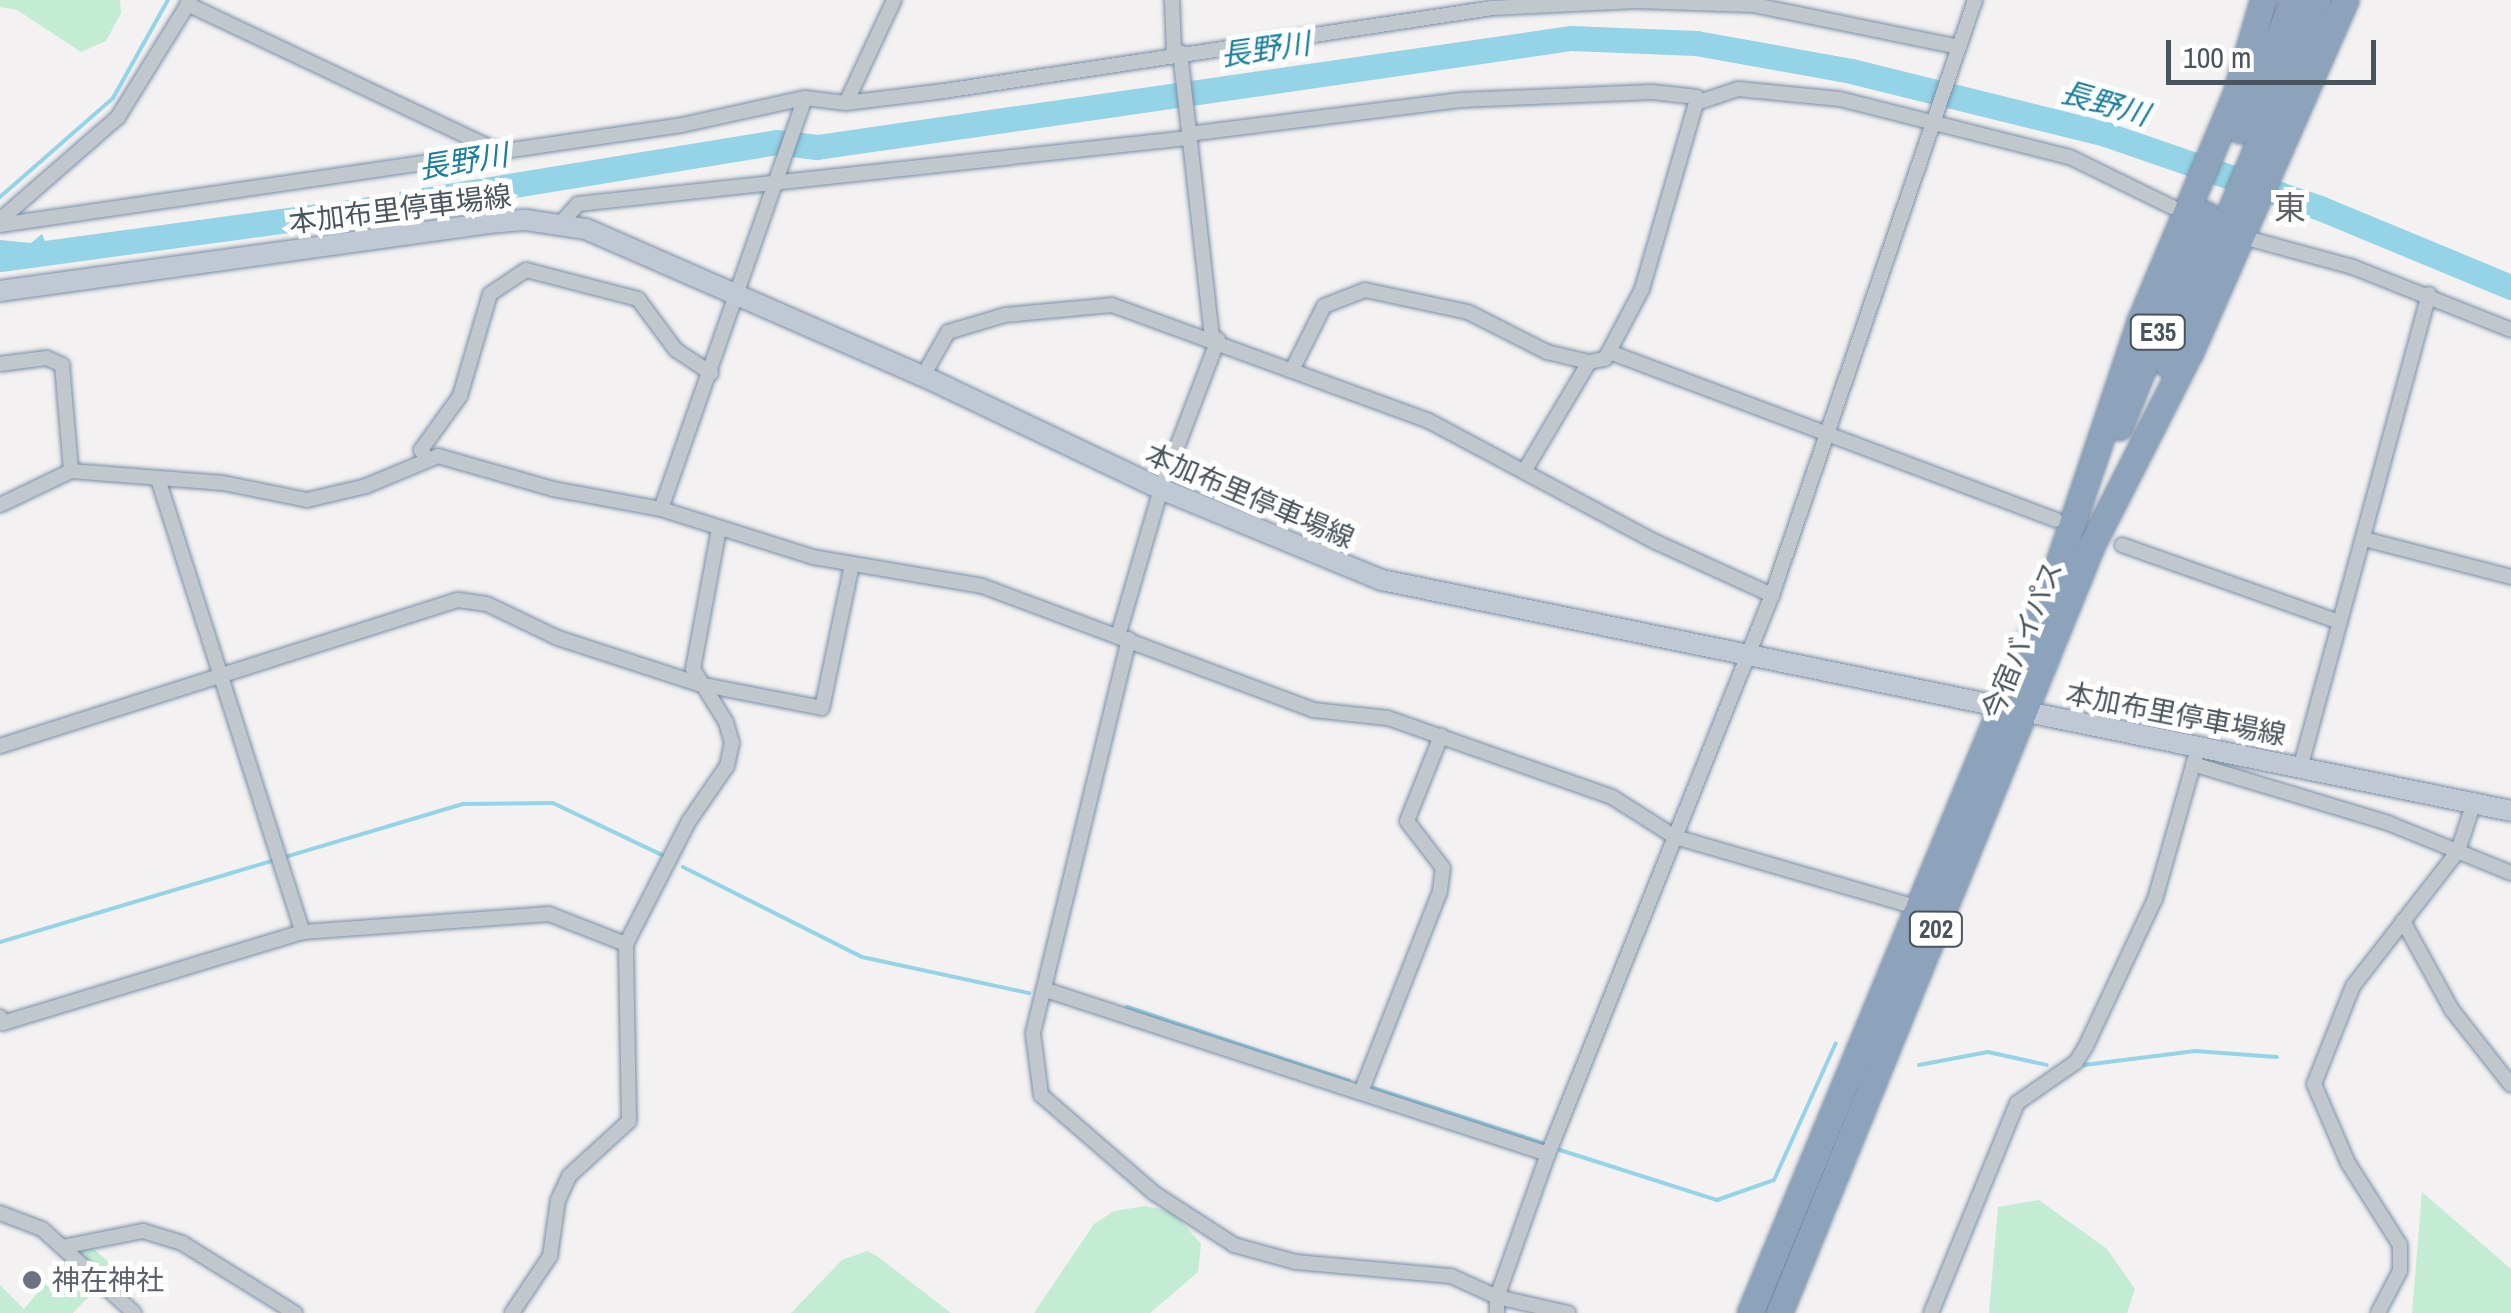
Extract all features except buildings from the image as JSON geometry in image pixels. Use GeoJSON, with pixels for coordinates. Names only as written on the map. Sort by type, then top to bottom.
{"type":"FeatureCollection","features":[{"type":"Feature","properties":{"kind":"highway","name":"今宿バイパス"},"geometry":{"type":"LineString","coordinates":[[1779,1313],[2014,711],[2048,592],[2140,321],[2217,213],[2247,141],[2263,0]]}},
{"type":"Feature","properties":{"kind":"highway"},"geometry":{"type":"LineString","coordinates":[[2247,141],[2293,0]]}},
{"type":"Feature","properties":{"kind":"highway"},"geometry":{"type":"LineString","coordinates":[[2247,141],[2318,0]]}},
{"type":"Feature","properties":{"kind":"highway","name":"今宿バイパス"},"geometry":{"type":"LineString","coordinates":[[1750,1313],[1923,908],[2092,544],[2190,352],[2217,213],[2247,141],[2345,0]]}},
{"type":"Feature","properties":{"kind":"highway","name":"E35"},"geometry":{"type":"LineString","coordinates":[[2116,464],[2217,213]]}},
{"type":"Feature","properties":{"kind":"highway"},"geometry":{"type":"LineString","coordinates":[[2092,544],[2116,464]]}},
{"type":"Feature","properties":{"kind":"highway"},"geometry":{"type":"LineString","coordinates":[[2048,592],[2116,464]]}},
{"type":"Feature","properties":{"kind":"main road","name":"本加布里停車場線"},"geometry":{"type":"LineString","coordinates":[[0,291],[489,223],[560,224],[612,237],[922,376],[1161,490],[1382,580],[2014,711],[2196,754],[2300,765],[2511,811]]}},
{"type":"Feature","properties":{"kind":"street"},"geometry":{"type":"LineString","coordinates":[[846,103],[894,0]]}},
{"type":"Feature","properties":{"kind":"street"},"geometry":{"type":"LineString","coordinates":[[1172,0],[1215,339],[1161,490],[1123,638],[1033,1034],[1041,1095],[1187,1216],[1267,1257],[1451,1276],[1497,1305],[1568,1313]]}},
{"type":"Feature","properties":{"kind":"street"},"geometry":{"type":"LineString","coordinates":[[1497,1305],[1548,1154],[1772,595],[1823,433],[1975,0]]}},
{"type":"Feature","properties":{"kind":"street"},"geometry":{"type":"LineString","coordinates":[[0,222],[682,126],[803,105],[846,103],[1422,16],[1636,1],[1754,5],[1958,47]]}},
{"type":"Feature","properties":{"kind":"street"},"geometry":{"type":"LineString","coordinates":[[0,222],[118,118],[189,2],[499,151]]}},
{"type":"Feature","properties":{"kind":"street"},"geometry":{"type":"LineString","coordinates":[[1696,103],[1738,89],[1840,99],[2070,156],[2429,294],[2511,330]]}},
{"type":"Feature","properties":{"kind":"street"},"geometry":{"type":"LineString","coordinates":[[560,224],[578,204],[778,175],[829,179],[1461,100],[1652,92],[1698,98],[1642,289],[1612,353]]}},
{"type":"Feature","properties":{"kind":"street"},"geometry":{"type":"LineString","coordinates":[[660,508],[711,374],[803,105]]}},
{"type":"Feature","properties":{"kind":"street"},"geometry":{"type":"LineString","coordinates":[[426,458],[421,450],[460,396],[490,294],[526,270],[638,299],[676,350],[711,374]]}},
{"type":"Feature","properties":{"kind":"street"},"geometry":{"type":"LineString","coordinates":[[1293,368],[1324,306],[1364,290],[1468,312],[1547,352],[1588,362],[1612,353],[2056,520]]}},
{"type":"Feature","properties":{"kind":"street"},"geometry":{"type":"LineString","coordinates":[[2300,765],[2429,294]]}},
{"type":"Feature","properties":{"kind":"street"},"geometry":{"type":"LineString","coordinates":[[922,376],[948,332],[1004,315],[1112,305],[1215,339],[1429,421],[1656,542],[1772,595]]}},
{"type":"Feature","properties":{"kind":"street"},"geometry":{"type":"LineString","coordinates":[[0,364],[47,358],[62,364],[71,471]]}},
{"type":"Feature","properties":{"kind":"street"},"geometry":{"type":"LineString","coordinates":[[1525,470],[1588,362]]}},
{"type":"Feature","properties":{"kind":"street"},"geometry":{"type":"LineString","coordinates":[[0,505],[71,471],[307,500],[366,486],[426,458],[660,508],[719,529],[852,564],[942,574],[1312,710],[1388,718],[1612,797],[1674,837],[1923,908]]}},
{"type":"Feature","properties":{"kind":"street"},"geometry":{"type":"LineString","coordinates":[[158,479],[303,932]]}},
{"type":"Feature","properties":{"kind":"street"},"geometry":{"type":"LineString","coordinates":[[512,1313],[550,1256],[558,1200],[569,1176],[629,1121],[626,944],[689,821],[727,766],[732,743],[726,722],[699,684],[694,652],[719,529]]}},
{"type":"Feature","properties":{"kind":"street"},"geometry":{"type":"LineString","coordinates":[[2364,539],[2511,577]]}},
{"type":"Feature","properties":{"kind":"street"},"geometry":{"type":"LineString","coordinates":[[2122,545],[2339,622]]}},
{"type":"Feature","properties":{"kind":"street"},"geometry":{"type":"LineString","coordinates":[[0,746],[218,675],[473,600],[558,638],[699,684],[822,708],[852,564]]}},
{"type":"Feature","properties":{"kind":"street"},"geometry":{"type":"LineString","coordinates":[[1362,1092],[1440,892],[1443,868],[1407,821],[1441,736]]}},
{"type":"Feature","properties":{"kind":"street"},"geometry":{"type":"LineString","coordinates":[[1932,1313],[2017,1103],[2076,1062],[2155,900],[2196,754],[2511,873]]}},
{"type":"Feature","properties":{"kind":"street"},"geometry":{"type":"LineString","coordinates":[[2378,1313],[2400,1271],[2400,1245],[2348,1163],[2314,1084],[2352,986],[2458,850],[2474,802]]}},
{"type":"Feature","properties":{"kind":"street"},"geometry":{"type":"LineString","coordinates":[[0,1017],[3,1023],[303,932],[549,914],[626,944]]}},
{"type":"Feature","properties":{"kind":"street"},"geometry":{"type":"LineString","coordinates":[[2402,921],[2452,1010],[2511,1086]]}},
{"type":"Feature","properties":{"kind":"street"},"geometry":{"type":"LineString","coordinates":[[1046,990],[1548,1154]]}},
{"type":"Feature","properties":{"kind":"street"},"geometry":{"type":"LineString","coordinates":[[0,1214],[42,1228],[134,1313]]}},
{"type":"Feature","properties":{"kind":"street"},"geometry":{"type":"LineString","coordinates":[[62,1247],[142,1231],[182,1243],[295,1313]]}},
{"type":"Feature","properties":{"kind":"green space"},"geometry":{"type":"Polygon","coordinates":[[[0,0],[120,0],[121,13],[106,41],[81,52],[17,10],[0,7],[0,0]]]}},
{"type":"Feature","properties":{"kind":"green space"},"geometry":{"type":"Polygon","coordinates":[[[2422,1192],[2511,1269],[2511,1313],[2412,1313],[2422,1192]]]}},
{"type":"Feature","properties":{"kind":"green space"},"geometry":{"type":"Polygon","coordinates":[[[2039,1200],[2107,1249],[2135,1289],[2127,1313],[1989,1313],[1998,1207],[2039,1200]]]}},
{"type":"Feature","properties":{"kind":"green space"},"geometry":{"type":"Polygon","coordinates":[[[1145,1206],[1173,1212],[1201,1244],[1198,1272],[1150,1313],[1034,1313],[1094,1224],[1114,1211],[1145,1206]]]}},
{"type":"Feature","properties":{"kind":"green space"},"geometry":{"type":"Polygon","coordinates":[[[75,1247],[95,1250],[109,1262],[107,1278],[73,1313],[0,1313],[0,1285],[24,1309],[75,1247]]]}},
{"type":"Feature","properties":{"kind":"green space"},"geometry":{"type":"Polygon","coordinates":[[[867,1251],[951,1313],[791,1313],[842,1260],[867,1251]]]}},
{"type":"Feature","properties":{"kind":"water"},"geometry":{"type":"Polygon","coordinates":[[[42,234],[48,249],[0,265],[0,240],[31,243],[42,234]]]}},
{"type":"Feature","properties":{"kind":"waterway"},"geometry":{"type":"LineString","coordinates":[[0,197],[113,98],[168,0]]}},
{"type":"Feature","properties":{"kind":"waterway","name":"長野川"},"geometry":{"type":"LineString","coordinates":[[0,259],[368,209],[776,142],[817,147],[1571,38],[1696,43],[1851,71],[2105,134],[2320,208],[2511,287]]}},
{"type":"Feature","properties":{"kind":"waterway"},"geometry":{"type":"LineString","coordinates":[[0,942],[463,804],[553,803],[662,855]]}},
{"type":"Feature","properties":{"kind":"waterway"},"geometry":{"type":"LineString","coordinates":[[683,867],[862,957],[1029,993]]}},
{"type":"Feature","properties":{"kind":"waterway"},"geometry":{"type":"LineString","coordinates":[[1127,1007],[1349,1081]]}},
{"type":"Feature","properties":{"kind":"waterway"},"geometry":{"type":"LineString","coordinates":[[1560,1150],[1717,1200],[1774,1180],[1836,1043]]}},
{"type":"Feature","properties":{"kind":"waterway"},"geometry":{"type":"LineString","coordinates":[[2084,1065],[2195,1051],[2277,1057]]}},
{"type":"Feature","properties":{"kind":"waterway"},"geometry":{"type":"LineString","coordinates":[[1919,1065],[1988,1052],[2047,1065]]}},
{"type":"Feature","properties":{"kind":"waterway"},"geometry":{"type":"LineString","coordinates":[[1373,1088],[1545,1144]]}},
{"type":"Feature","properties":{"kind":"place","name":"神在神社"},"geometry":{"type":"Point","coordinates":[32,1280]}},
{"type":"Feature","properties":{"kind":"district","name":"東"},"geometry":{"type":"Point","coordinates":[2290,208]}}]}
